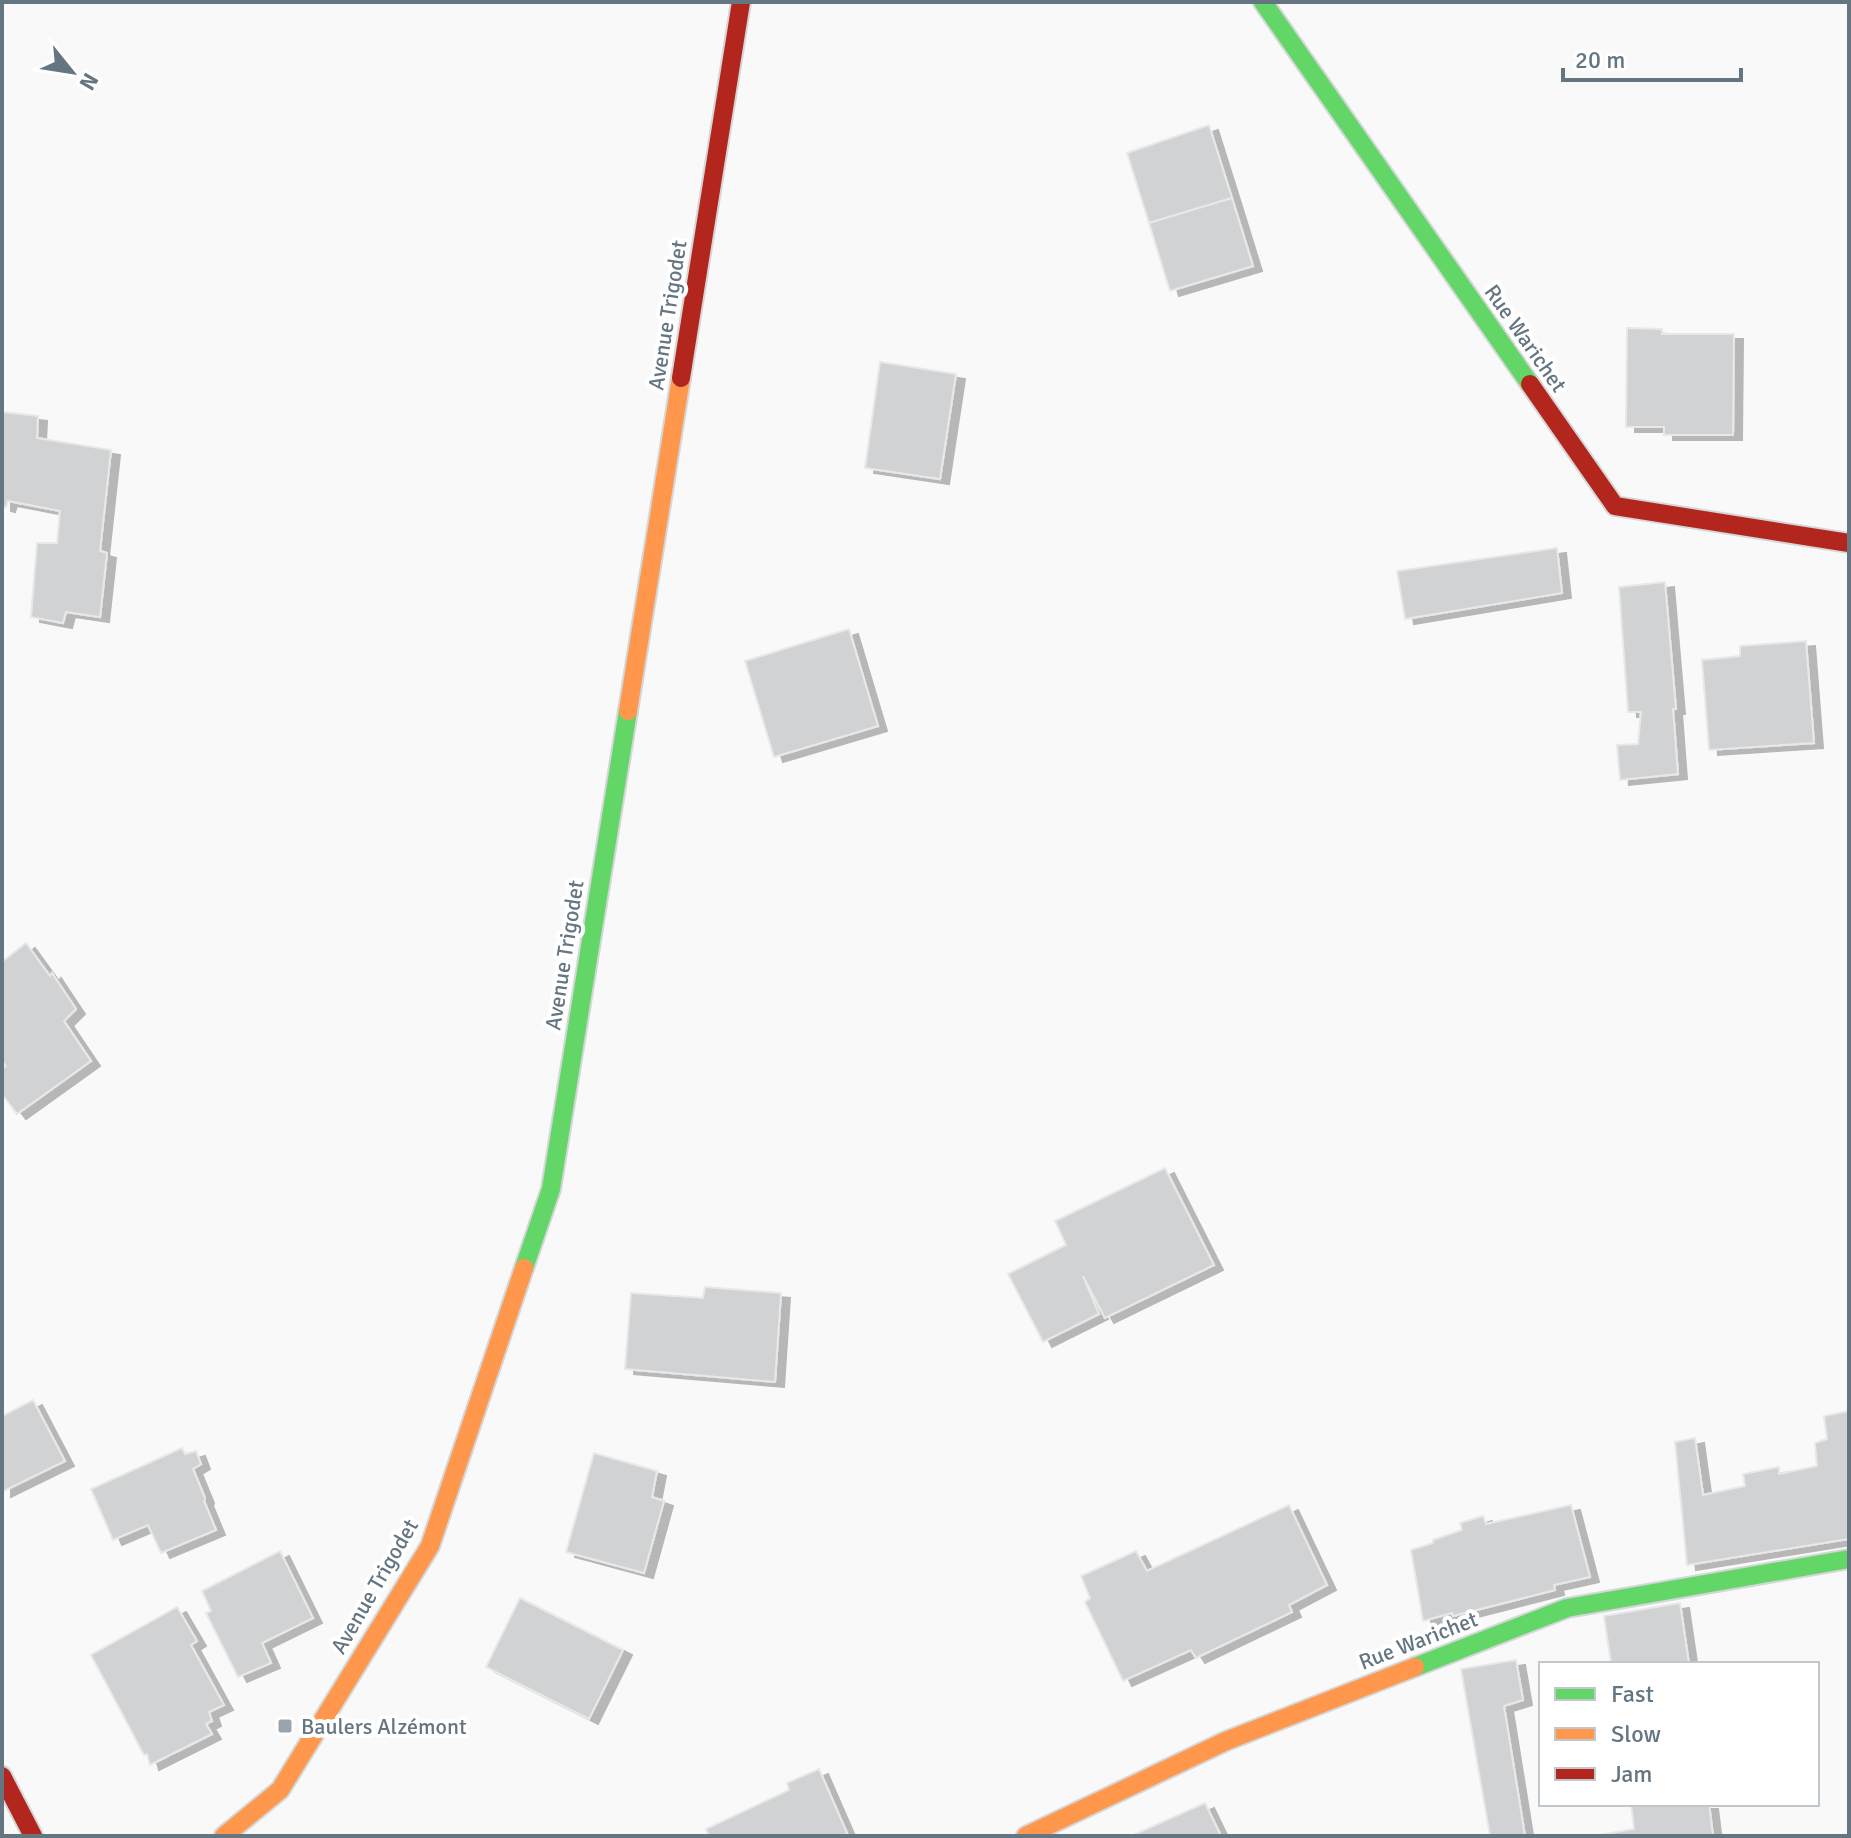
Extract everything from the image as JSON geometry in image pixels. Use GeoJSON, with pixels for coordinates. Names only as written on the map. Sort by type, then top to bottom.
{"type":"FeatureCollection","features":[{"type":"Feature","properties":{"kind":"street","name":"Avenue Trigodet"},"geometry":{"type":"LineString","coordinates":[[224,1836],[280,1790],[430,1546],[551,1189],[741,2]]}},
{"type":"Feature","properties":{"kind":"street","name":"Rue Warichet"},"geometry":{"type":"LineString","coordinates":[[1263,2],[1615,506],[1849,543]]}},
{"type":"Feature","properties":{"kind":"street","name":"Rue Warichet"},"geometry":{"type":"LineString","coordinates":[[1026,1836],[1226,1741],[1567,1608],[1849,1559]]}},
{"type":"Feature","properties":{"kind":"street"},"geometry":{"type":"LineString","coordinates":[[2,1776],[33,1836]]}},
{"type":"Feature","properties":{"kind":"building"},"geometry":{"type":"Polygon","coordinates":[[[1209,125],[1232,198],[1149,223],[1127,153],[1209,125]]]}},
{"type":"Feature","properties":{"kind":"building"},"geometry":{"type":"Polygon","coordinates":[[[1232,198],[1253,266],[1170,291],[1149,223],[1232,198]]]}},
{"type":"Feature","properties":{"kind":"building"},"geometry":{"type":"Polygon","coordinates":[[[1627,328],[1662,329],[1662,334],[1734,334],[1733,435],[1664,435],[1664,427],[1626,427],[1627,328]]]}},
{"type":"Feature","properties":{"kind":"building"},"geometry":{"type":"Polygon","coordinates":[[[880,362],[956,374],[940,479],[865,468],[880,362]]]}},
{"type":"Feature","properties":{"kind":"building"},"geometry":{"type":"Polygon","coordinates":[[[2,412],[38,416],[37,438],[111,450],[100,551],[107,553],[100,617],[66,612],[63,623],[31,617],[37,543],[57,543],[60,511],[8,501],[6,507],[2,506],[2,412]]]}},
{"type":"Feature","properties":{"kind":"building"},"geometry":{"type":"Polygon","coordinates":[[[1557,548],[1562,593],[1405,619],[1397,571],[1557,548]]]}},
{"type":"Feature","properties":{"kind":"building"},"geometry":{"type":"Polygon","coordinates":[[[1665,582],[1678,774],[1620,780],[1617,745],[1638,744],[1641,712],[1628,712],[1619,587],[1665,582]]]}},
{"type":"Feature","properties":{"kind":"building"},"geometry":{"type":"Polygon","coordinates":[[[849,629],[878,726],[774,757],[745,661],[849,629]]]}},
{"type":"Feature","properties":{"kind":"building"},"geometry":{"type":"Polygon","coordinates":[[[1806,641],[1814,743],[1709,750],[1702,660],[1740,656],[1740,646],[1806,641]]]}},
{"type":"Feature","properties":{"kind":"building"},"geometry":{"type":"Polygon","coordinates":[[[26,943],[50,976],[52,973],[76,1009],[64,1021],[91,1061],[17,1114],[2,1094],[2,1069],[6,1066],[2,1060],[2,962],[26,943]]]}},
{"type":"Feature","properties":{"kind":"building"},"geometry":{"type":"Polygon","coordinates":[[[1165,1168],[1214,1265],[1105,1318],[1083,1276],[1099,1314],[1043,1342],[1008,1274],[1066,1245],[1055,1221],[1165,1168]]]}},
{"type":"Feature","properties":{"kind":"building"},"geometry":{"type":"Polygon","coordinates":[[[705,1287],[781,1293],[775,1382],[625,1369],[631,1293],[703,1298],[705,1287]]]}},
{"type":"Feature","properties":{"kind":"building"},"geometry":{"type":"Polygon","coordinates":[[[33,1400],[65,1461],[2,1492],[2,1416],[33,1400]]]}},
{"type":"Feature","properties":{"kind":"building"},"geometry":{"type":"Polygon","coordinates":[[[1849,1411],[1849,1539],[1687,1565],[1675,1442],[1695,1438],[1703,1495],[1745,1486],[1743,1474],[1779,1467],[1779,1474],[1817,1466],[1815,1443],[1827,1439],[1824,1416],[1849,1411]]]}},
{"type":"Feature","properties":{"kind":"building"},"geometry":{"type":"Polygon","coordinates":[[[182,1448],[185,1454],[196,1451],[201,1464],[193,1469],[216,1530],[161,1553],[148,1525],[113,1540],[91,1489],[182,1448]]]}},
{"type":"Feature","properties":{"kind":"building"},"geometry":{"type":"Polygon","coordinates":[[[594,1453],[657,1471],[652,1497],[664,1501],[644,1573],[566,1552],[594,1453]]]}},
{"type":"Feature","properties":{"kind":"building"},"geometry":{"type":"Polygon","coordinates":[[[1289,1505],[1327,1585],[1289,1605],[1292,1612],[1196,1658],[1191,1650],[1123,1681],[1085,1602],[1090,1598],[1081,1576],[1136,1551],[1147,1571],[1289,1505]]]}},
{"type":"Feature","properties":{"kind":"building"},"geometry":{"type":"Polygon","coordinates":[[[1571,1505],[1590,1577],[1554,1585],[1555,1590],[1423,1621],[1411,1550],[1462,1530],[1460,1523],[1483,1516],[1486,1524],[1571,1505]]]}},
{"type":"Feature","properties":{"kind":"building"},"geometry":{"type":"Polygon","coordinates":[[[280,1551],[313,1618],[262,1643],[271,1663],[238,1677],[206,1613],[211,1611],[202,1591],[280,1551]]]}},
{"type":"Feature","properties":{"kind":"building"},"geometry":{"type":"Polygon","coordinates":[[[520,1598],[623,1650],[589,1719],[486,1667],[520,1598]]]}},
{"type":"Feature","properties":{"kind":"building"},"geometry":{"type":"Polygon","coordinates":[[[1680,1603],[1689,1662],[1611,1662],[1604,1616],[1680,1603]]]}},
{"type":"Feature","properties":{"kind":"building"},"geometry":{"type":"Polygon","coordinates":[[[177,1607],[197,1641],[191,1645],[224,1705],[209,1712],[212,1721],[206,1724],[212,1734],[150,1765],[147,1754],[144,1755],[91,1655],[177,1607]]]}},
{"type":"Feature","properties":{"kind":"building"},"geometry":{"type":"Polygon","coordinates":[[[1516,1660],[1523,1700],[1504,1706],[1525,1836],[1490,1836],[1461,1669],[1516,1660]]]}},
{"type":"Feature","properties":{"kind":"building"},"geometry":{"type":"Polygon","coordinates":[[[819,1769],[847,1833],[842,1836],[709,1836],[706,1829],[789,1790],[787,1783],[819,1769]]]}},
{"type":"Feature","properties":{"kind":"building"},"geometry":{"type":"Polygon","coordinates":[[[1205,1803],[1221,1836],[1131,1836],[1205,1803]]]}},
{"type":"Feature","properties":{"kind":"building"},"geometry":{"type":"Polygon","coordinates":[[[1631,1806],[1709,1806],[1713,1836],[1594,1836],[1634,1829],[1631,1806]]]}},
{"type":"Feature","properties":{"kind":"traffic: fast"},"geometry":{"type":"LineString","coordinates":[[1263,2],[1530,384]]}},
{"type":"Feature","properties":{"kind":"traffic: fast"},"geometry":{"type":"LineString","coordinates":[[524,1268],[551,1189],[628,711]]}},
{"type":"Feature","properties":{"kind":"traffic: fast"},"geometry":{"type":"LineString","coordinates":[[1415,1667],[1567,1608],[1849,1559]]}},
{"type":"Feature","properties":{"kind":"traffic: slow"},"geometry":{"type":"LineString","coordinates":[[628,711],[681,378]]}},
{"type":"Feature","properties":{"kind":"traffic: slow"},"geometry":{"type":"LineString","coordinates":[[224,1836],[280,1790],[430,1546],[524,1268]]}},
{"type":"Feature","properties":{"kind":"traffic: slow"},"geometry":{"type":"LineString","coordinates":[[1026,1836],[1226,1741],[1415,1667]]}},
{"type":"Feature","properties":{"kind":"traffic: jam"},"geometry":{"type":"LineString","coordinates":[[681,378],[741,2]]}},
{"type":"Feature","properties":{"kind":"traffic: jam"},"geometry":{"type":"LineString","coordinates":[[1530,384],[1615,506],[1849,543]]}},
{"type":"Feature","properties":{"kind":"traffic: jam"},"geometry":{"type":"LineString","coordinates":[[2,1776],[33,1836]]}},
{"type":"Feature","properties":{"kind":"place","name":"Baulers Alzémont"},"geometry":{"type":"Point","coordinates":[285,1726]}}]}
